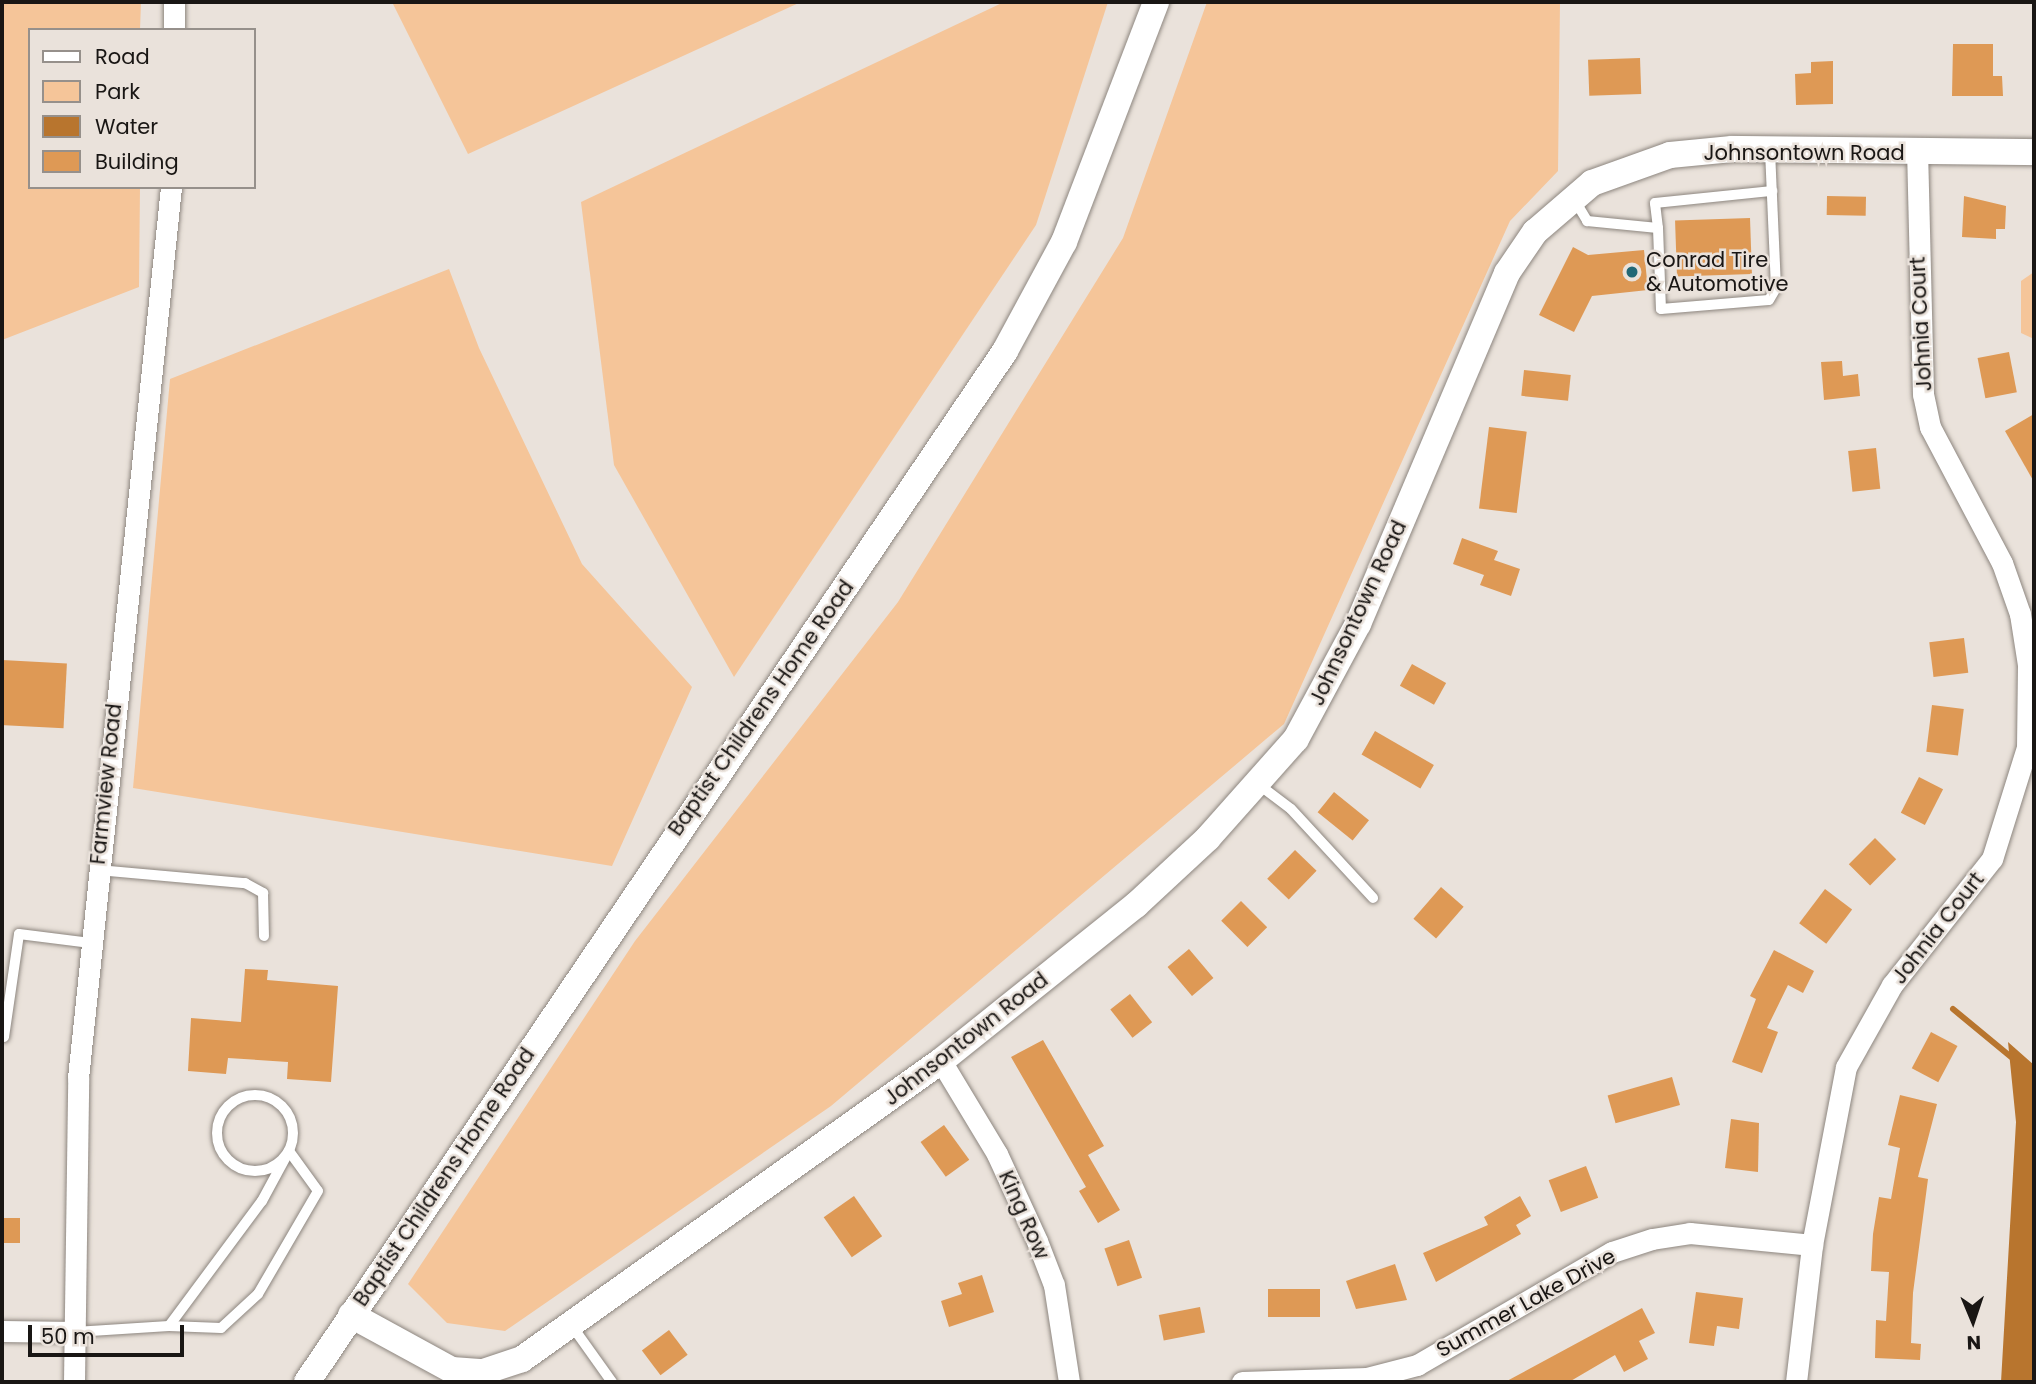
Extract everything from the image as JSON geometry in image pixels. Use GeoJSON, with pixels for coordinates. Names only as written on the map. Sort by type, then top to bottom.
{"type":"FeatureCollection","features":[{"type":"Feature","properties":{"kind":"street"},"geometry":{"type":"LineString","coordinates":[[174,2],[174,28]]}},
{"type":"Feature","properties":{"kind":"street","name":"Baptist Childrens Home Road"},"geometry":{"type":"LineString","coordinates":[[307,1382],[1005,351],[1064,242],[1156,2]]}},
{"type":"Feature","properties":{"kind":"street","name":"Johnsontown Road"},"geometry":{"type":"LineString","coordinates":[[351,1315],[461,1377],[502,1368],[572,1326],[941,1061],[1136,905],[1258,784],[1296,739],[1358,624],[1507,273],[1535,232],[1573,196],[1630,167],[1670,155],[1770,150],[2034,152]]}},
{"type":"Feature","properties":{"kind":"street","name":"Johnia Court"},"geometry":{"type":"LineString","coordinates":[[1797,1382],[1812,1245],[1846,1067],[1892,985],[1992,859],[2027,747],[2028,664],[2020,614],[2002,563],[1930,428],[1923,394],[1917,153]]}},
{"type":"Feature","properties":{"kind":"street","name":"Farmview Road"},"geometry":{"type":"LineString","coordinates":[[74,1382],[78,1078],[97,870],[171,189]]}},
{"type":"Feature","properties":{"kind":"street","name":"King Row"},"geometry":{"type":"LineString","coordinates":[[941,1061],[997,1154],[1037,1241],[1054,1285],[1069,1382]]}},
{"type":"Feature","properties":{"kind":"street","name":"Summer Lake Drive"},"geometry":{"type":"LineString","coordinates":[[1242,1382],[1367,1378],[1417,1365],[1612,1252],[1651,1238],[1689,1233],[1812,1245]]}},
{"type":"Feature","properties":{"kind":"street"},"geometry":{"type":"LineString","coordinates":[[2,1331],[75,1332]]}},
{"type":"Feature","properties":{"kind":"lane"},"geometry":{"type":"LineString","coordinates":[[1770,150],[1772,191],[1776,288],[1769,300],[1661,309],[1655,203],[1772,191]]}},
{"type":"Feature","properties":{"kind":"lane"},"geometry":{"type":"LineString","coordinates":[[1573,196],[1587,221],[1658,229]]}},
{"type":"Feature","properties":{"kind":"lane"},"geometry":{"type":"LineString","coordinates":[[1258,784],[1291,809],[1373,898]]}},
{"type":"Feature","properties":{"kind":"lane"},"geometry":{"type":"LineString","coordinates":[[97,870],[245,883],[263,893],[264,936]]}},
{"type":"Feature","properties":{"kind":"lane"},"geometry":{"type":"LineString","coordinates":[[4,1037],[19,934],[90,943]]}},
{"type":"Feature","properties":{"kind":"lane"},"geometry":{"type":"LineString","coordinates":[[169,1326],[240,1232],[289,1151],[293,1125],[280,1103],[255,1094],[222,1113],[217,1136],[236,1166],[271,1168],[289,1151]]}},
{"type":"Feature","properties":{"kind":"lane"},"geometry":{"type":"LineString","coordinates":[[75,1332],[169,1326],[222,1328],[258,1294],[318,1191],[289,1151]]}},
{"type":"Feature","properties":{"kind":"lane"},"geometry":{"type":"LineString","coordinates":[[572,1326],[612,1382]]}},
{"type":"Feature","properties":{"kind":"green space"},"geometry":{"type":"Polygon","coordinates":[[[2,2],[141,2],[140,28],[28,28],[28,189],[140,189],[139,287],[2,340],[2,2]]]}},
{"type":"Feature","properties":{"kind":"green space"},"geometry":{"type":"Polygon","coordinates":[[[392,2],[801,2],[468,154],[392,2]]]}},
{"type":"Feature","properties":{"kind":"green space"},"geometry":{"type":"Polygon","coordinates":[[[1004,2],[1108,2],[1036,225],[734,677],[614,465],[581,202],[1004,2]]]}},
{"type":"Feature","properties":{"kind":"green space"},"geometry":{"type":"Polygon","coordinates":[[[1207,2],[1560,2],[1558,171],[1510,221],[1284,724],[831,1106],[505,1331],[447,1323],[408,1284],[635,941],[898,602],[1123,238],[1207,2]]]}},
{"type":"Feature","properties":{"kind":"green space"},"geometry":{"type":"Polygon","coordinates":[[[449,269],[479,348],[582,564],[692,687],[612,866],[133,788],[170,379],[449,269]]]}},
{"type":"Feature","properties":{"kind":"green space"},"geometry":{"type":"Polygon","coordinates":[[[2034,272],[2034,339],[2021,333],[2021,281],[2034,272]]]}},
{"type":"Feature","properties":{"kind":"water"},"geometry":{"type":"Polygon","coordinates":[[[2008,1042],[2034,1065],[2034,1382],[2001,1382],[2016,1122],[2008,1042]]]}},
{"type":"Feature","properties":{"kind":"building"},"geometry":{"type":"Polygon","coordinates":[[[1953,44],[1993,44],[1993,76],[2002,76],[2003,96],[1952,96],[1953,44]]]}},
{"type":"Feature","properties":{"kind":"building"},"geometry":{"type":"Polygon","coordinates":[[[1640,58],[1641,94],[1589,96],[1588,60],[1640,58]]]}},
{"type":"Feature","properties":{"kind":"building"},"geometry":{"type":"Polygon","coordinates":[[[1833,61],[1833,104],[1796,105],[1795,74],[1811,73],[1811,62],[1833,61]]]}},
{"type":"Feature","properties":{"kind":"building"},"geometry":{"type":"Polygon","coordinates":[[[1827,196],[1866,197],[1866,216],[1827,215],[1827,196]]]}},
{"type":"Feature","properties":{"kind":"building"},"geometry":{"type":"Polygon","coordinates":[[[1964,196],[2006,206],[2005,229],[1996,229],[1996,239],[1962,237],[1964,196]]]}},
{"type":"Feature","properties":{"kind":"building"},"geometry":{"type":"Polygon","coordinates":[[[1750,218],[1752,274],[1677,277],[1675,221],[1750,218]]]}},
{"type":"Feature","properties":{"kind":"building"},"geometry":{"type":"Polygon","coordinates":[[[1573,247],[1588,255],[1644,250],[1648,290],[1592,296],[1574,332],[1539,315],[1573,247]]]}},
{"type":"Feature","properties":{"kind":"building"},"geometry":{"type":"Polygon","coordinates":[[[2009,352],[2017,392],[1985,398],[1978,358],[2009,352]]]}},
{"type":"Feature","properties":{"kind":"building"},"geometry":{"type":"Polygon","coordinates":[[[1842,361],[1843,376],[1858,374],[1860,396],[1824,400],[1821,362],[1842,361]]]}},
{"type":"Feature","properties":{"kind":"building"},"geometry":{"type":"Polygon","coordinates":[[[1524,370],[1571,375],[1568,401],[1521,396],[1524,370]]]}},
{"type":"Feature","properties":{"kind":"building"},"geometry":{"type":"Polygon","coordinates":[[[2034,414],[2034,482],[2005,431],[2034,414]]]}},
{"type":"Feature","properties":{"kind":"building"},"geometry":{"type":"Polygon","coordinates":[[[1489,427],[1527,432],[1517,513],[1479,508],[1489,427]]]}},
{"type":"Feature","properties":{"kind":"building"},"geometry":{"type":"Polygon","coordinates":[[[1876,448],[1880,489],[1852,492],[1848,451],[1876,448]]]}},
{"type":"Feature","properties":{"kind":"building"},"geometry":{"type":"Polygon","coordinates":[[[1462,538],[1498,551],[1494,560],[1520,569],[1511,596],[1480,585],[1484,575],[1453,564],[1462,538]]]}},
{"type":"Feature","properties":{"kind":"building"},"geometry":{"type":"Polygon","coordinates":[[[1964,638],[1968,673],[1934,677],[1929,642],[1964,638]]]}},
{"type":"Feature","properties":{"kind":"building"},"geometry":{"type":"Polygon","coordinates":[[[2,660],[67,663],[64,728],[2,725],[2,660]]]}},
{"type":"Feature","properties":{"kind":"building"},"geometry":{"type":"Polygon","coordinates":[[[1412,664],[1446,683],[1434,705],[1400,686],[1412,664]]]}},
{"type":"Feature","properties":{"kind":"building"},"geometry":{"type":"Polygon","coordinates":[[[1932,705],[1964,709],[1958,756],[1926,752],[1932,705]]]}},
{"type":"Feature","properties":{"kind":"building"},"geometry":{"type":"Polygon","coordinates":[[[1375,731],[1434,765],[1420,788],[1362,754],[1375,731]]]}},
{"type":"Feature","properties":{"kind":"building"},"geometry":{"type":"Polygon","coordinates":[[[1919,777],[1943,789],[1925,825],[1901,813],[1919,777]]]}},
{"type":"Feature","properties":{"kind":"building"},"geometry":{"type":"Polygon","coordinates":[[[1334,792],[1369,820],[1353,841],[1318,812],[1334,792]]]}},
{"type":"Feature","properties":{"kind":"building"},"geometry":{"type":"Polygon","coordinates":[[[1875,838],[1896,859],[1870,885],[1849,864],[1875,838]]]}},
{"type":"Feature","properties":{"kind":"building"},"geometry":{"type":"Polygon","coordinates":[[[1295,850],[1317,871],[1289,900],[1267,879],[1295,850]]]}},
{"type":"Feature","properties":{"kind":"building"},"geometry":{"type":"Polygon","coordinates":[[[1441,887],[1464,907],[1436,938],[1413,919],[1441,887]]]}},
{"type":"Feature","properties":{"kind":"building"},"geometry":{"type":"Polygon","coordinates":[[[1825,889],[1852,909],[1826,944],[1799,923],[1825,889]]]}},
{"type":"Feature","properties":{"kind":"building"},"geometry":{"type":"Polygon","coordinates":[[[1241,901],[1267,927],[1247,947],[1221,921],[1241,901]]]}},
{"type":"Feature","properties":{"kind":"building"},"geometry":{"type":"Polygon","coordinates":[[[1189,949],[1213,978],[1192,996],[1168,967],[1189,949]]]}},
{"type":"Feature","properties":{"kind":"building"},"geometry":{"type":"Polygon","coordinates":[[[1774,950],[1814,971],[1803,993],[1788,985],[1767,1028],[1778,1032],[1762,1073],[1732,1062],[1756,999],[1750,996],[1774,950]]]}},
{"type":"Feature","properties":{"kind":"building"},"geometry":{"type":"Polygon","coordinates":[[[245,969],[268,970],[267,980],[338,986],[331,1082],[287,1079],[288,1062],[228,1058],[226,1074],[188,1071],[191,1018],[241,1022],[245,969]]]}},
{"type":"Feature","properties":{"kind":"building"},"geometry":{"type":"Polygon","coordinates":[[[1130,994],[1152,1022],[1132,1038],[1110,1009],[1130,994]]]}},
{"type":"Feature","properties":{"kind":"building"},"geometry":{"type":"Polygon","coordinates":[[[1931,1032],[1957,1046],[1938,1082],[1912,1068],[1931,1032]]]}},
{"type":"Feature","properties":{"kind":"building"},"geometry":{"type":"Polygon","coordinates":[[[1043,1040],[1104,1146],[1088,1155],[1120,1210],[1098,1223],[1079,1191],[1086,1187],[1011,1057],[1043,1040]]]}},
{"type":"Feature","properties":{"kind":"building"},"geometry":{"type":"Polygon","coordinates":[[[1672,1077],[1680,1105],[1616,1123],[1608,1095],[1672,1077]]]}},
{"type":"Feature","properties":{"kind":"building"},"geometry":{"type":"Polygon","coordinates":[[[1900,1095],[1937,1104],[1918,1177],[1928,1179],[1913,1293],[1911,1343],[1921,1344],[1920,1360],[1875,1358],[1876,1320],[1886,1321],[1889,1272],[1871,1271],[1873,1234],[1879,1197],[1891,1199],[1900,1148],[1888,1145],[1900,1095]]]}},
{"type":"Feature","properties":{"kind":"building"},"geometry":{"type":"Polygon","coordinates":[[[1731,1119],[1759,1123],[1758,1172],[1725,1168],[1731,1119]]]}},
{"type":"Feature","properties":{"kind":"building"},"geometry":{"type":"Polygon","coordinates":[[[944,1125],[969,1160],[946,1177],[921,1142],[944,1125]]]}},
{"type":"Feature","properties":{"kind":"building"},"geometry":{"type":"Polygon","coordinates":[[[1586,1166],[1598,1198],[1561,1212],[1549,1180],[1586,1166]]]}},
{"type":"Feature","properties":{"kind":"building"},"geometry":{"type":"Polygon","coordinates":[[[854,1196],[882,1236],[852,1257],[824,1217],[854,1196]]]}},
{"type":"Feature","properties":{"kind":"building"},"geometry":{"type":"Polygon","coordinates":[[[1520,1196],[1531,1216],[1516,1225],[1521,1234],[1436,1282],[1423,1253],[1488,1225],[1484,1217],[1520,1196]]]}},
{"type":"Feature","properties":{"kind":"building"},"geometry":{"type":"Polygon","coordinates":[[[2,1218],[20,1218],[20,1243],[2,1243],[2,1218]]]}},
{"type":"Feature","properties":{"kind":"building"},"geometry":{"type":"Polygon","coordinates":[[[1129,1240],[1142,1278],[1117,1286],[1104,1248],[1129,1240]]]}},
{"type":"Feature","properties":{"kind":"building"},"geometry":{"type":"Polygon","coordinates":[[[1395,1264],[1407,1300],[1356,1309],[1346,1281],[1395,1264]]]}},
{"type":"Feature","properties":{"kind":"building"},"geometry":{"type":"Polygon","coordinates":[[[982,1275],[994,1312],[949,1327],[941,1301],[962,1294],[958,1283],[982,1275]]]}},
{"type":"Feature","properties":{"kind":"building"},"geometry":{"type":"Polygon","coordinates":[[[1268,1289],[1320,1289],[1320,1317],[1268,1317],[1268,1289]]]}},
{"type":"Feature","properties":{"kind":"building"},"geometry":{"type":"Polygon","coordinates":[[[1696,1292],[1743,1298],[1739,1329],[1717,1326],[1714,1346],[1689,1343],[1696,1292]]]}},
{"type":"Feature","properties":{"kind":"building"},"geometry":{"type":"Polygon","coordinates":[[[1200,1307],[1205,1333],[1164,1341],[1159,1315],[1200,1307]]]}},
{"type":"Feature","properties":{"kind":"building"},"geometry":{"type":"Polygon","coordinates":[[[1642,1308],[1655,1333],[1639,1341],[1648,1359],[1624,1372],[1615,1355],[1569,1382],[1505,1382],[1642,1308]]]}},
{"type":"Feature","properties":{"kind":"building"},"geometry":{"type":"Polygon","coordinates":[[[669,1330],[688,1355],[661,1375],[642,1350],[669,1330]]]}},
{"type":"Feature","properties":{"kind":"waterway"},"geometry":{"type":"LineString","coordinates":[[1953,1009],[2011,1057]]}},
{"type":"Feature","properties":{"kind":"place","name":"Conrad Tire & Automotive"},"geometry":{"type":"Point","coordinates":[1632,272]}}]}
